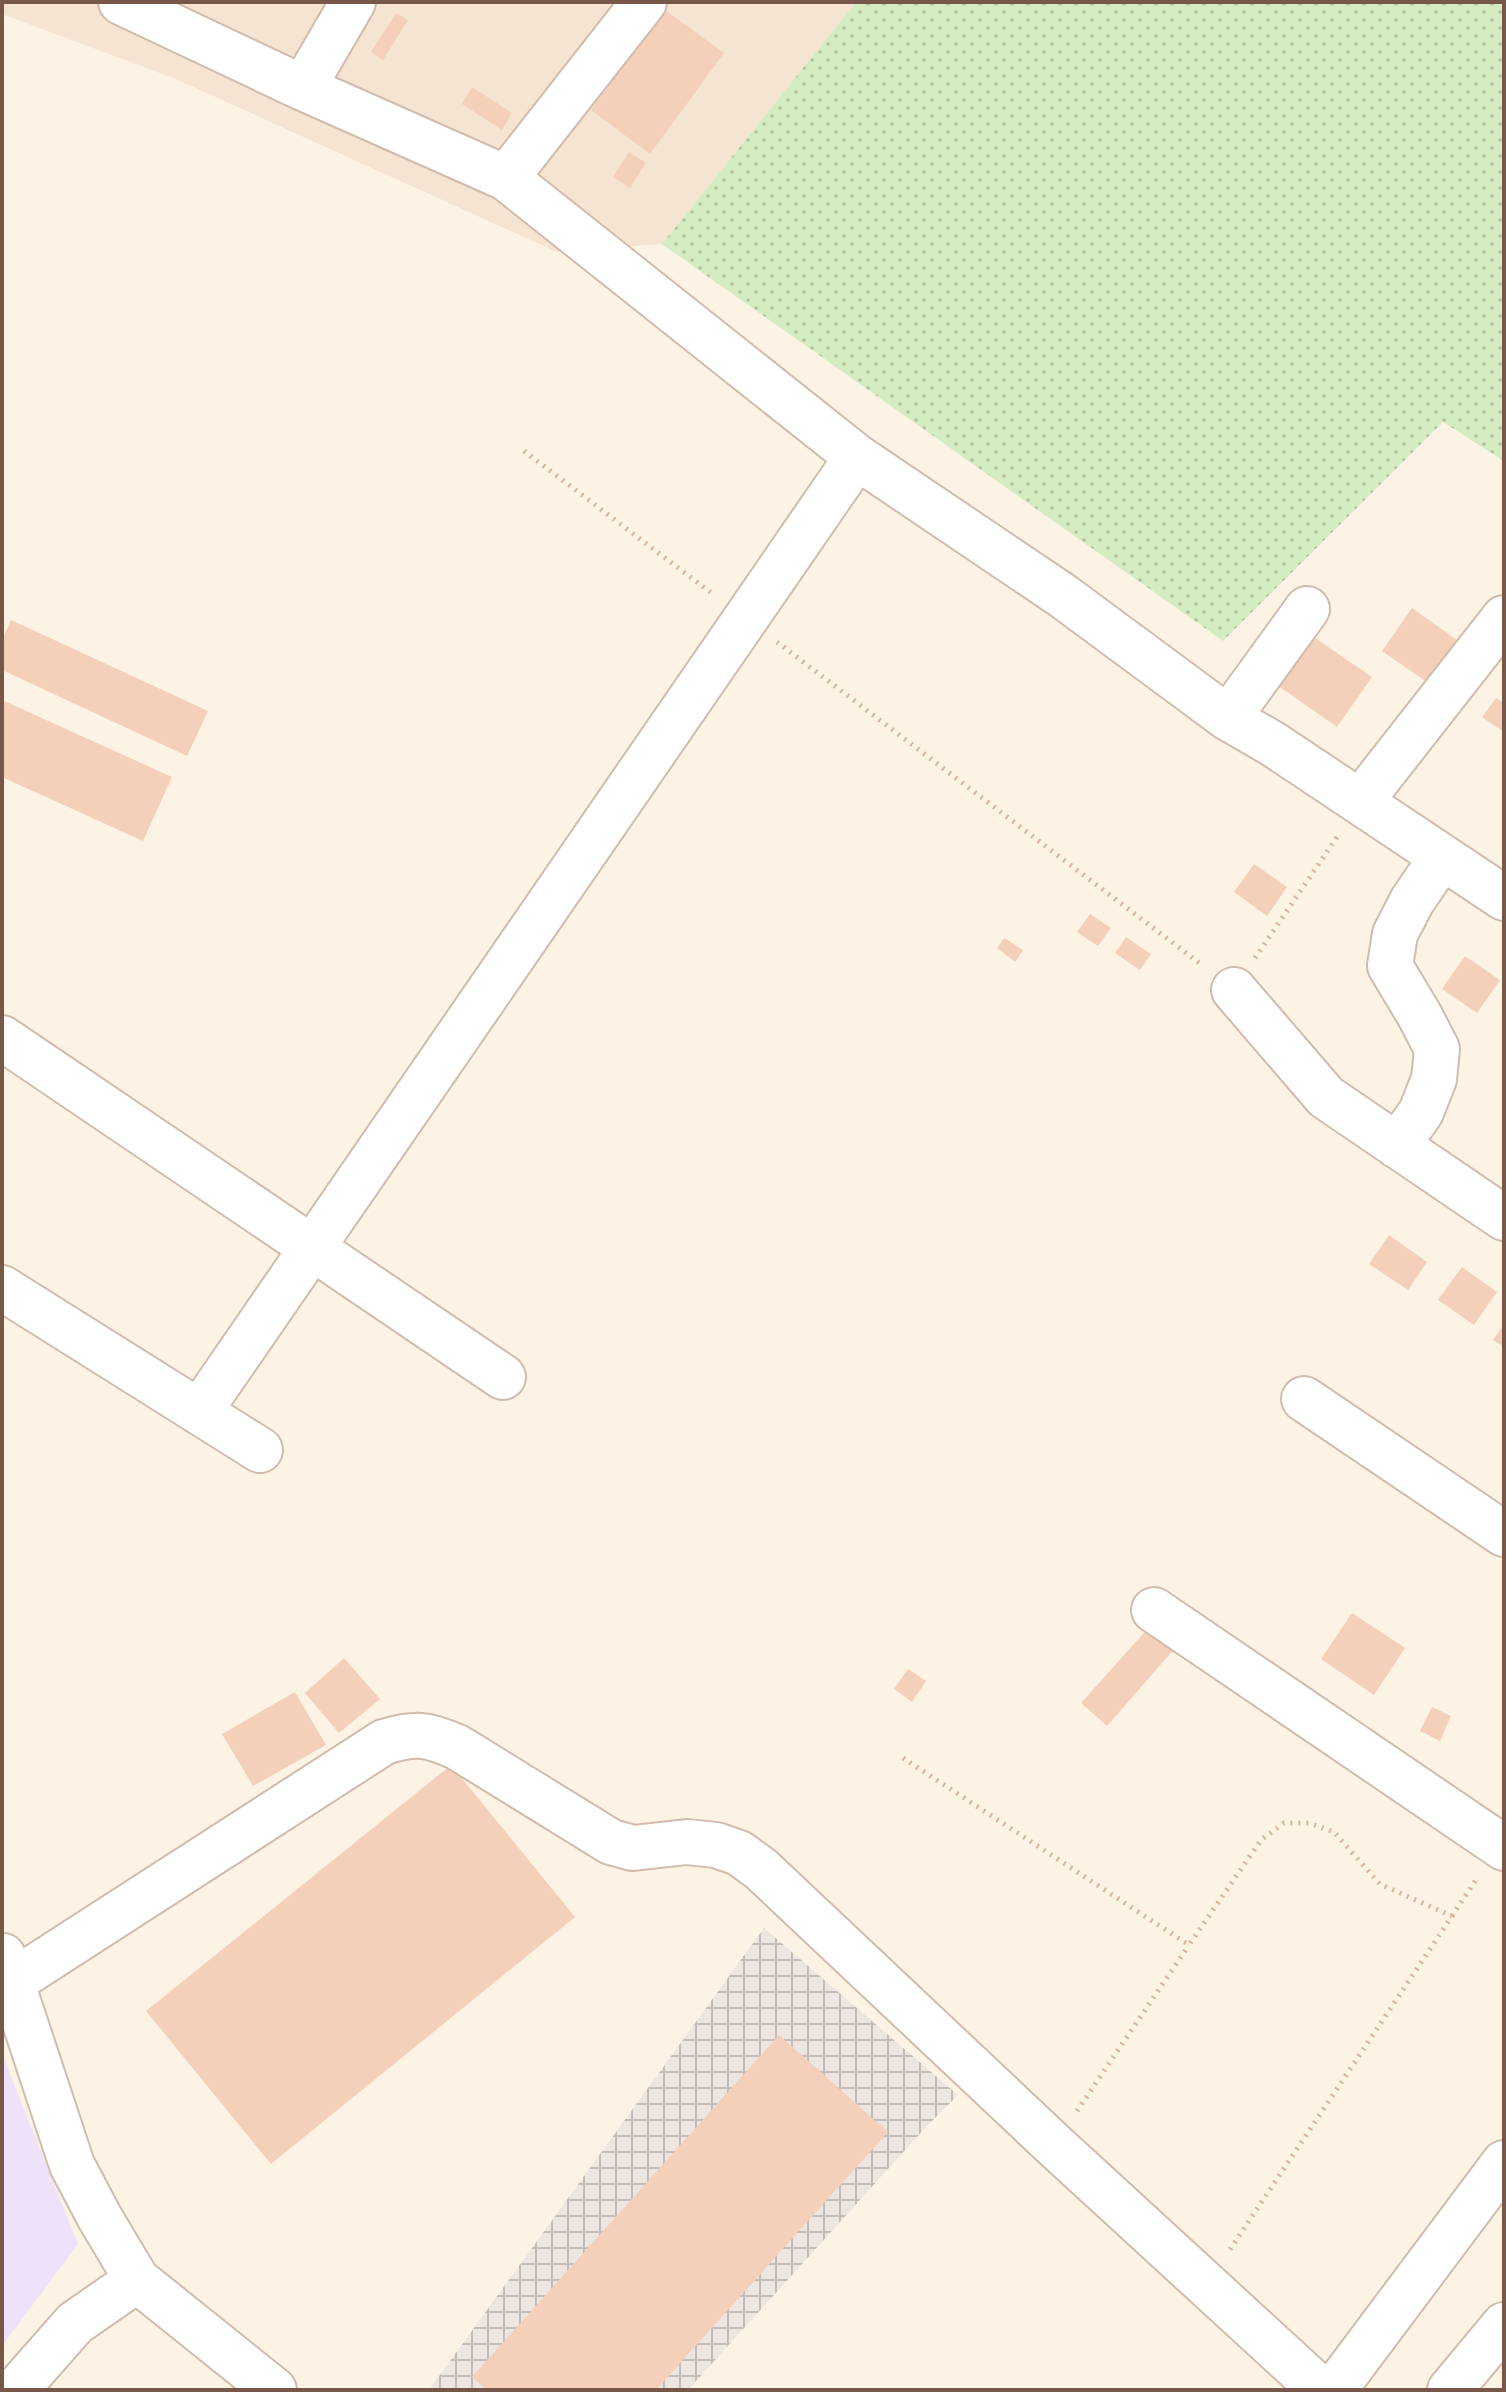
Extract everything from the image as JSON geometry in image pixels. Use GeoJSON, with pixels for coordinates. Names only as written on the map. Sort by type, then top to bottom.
{"type":"FeatureCollection","features":[{"type":"Feature","properties":{"kind":"street"},"geometry":{"type":"LineString","coordinates":[[121,2],[303,88],[506,178],[857,457],[1063,596],[1228,718],[1273,744],[1504,898]]}},
{"type":"Feature","properties":{"kind":"street"},"geometry":{"type":"LineString","coordinates":[[303,88],[353,2]]}},
{"type":"Feature","properties":{"kind":"street"},"geometry":{"type":"LineString","coordinates":[[506,178],[644,2]]}},
{"type":"Feature","properties":{"kind":"street"},"geometry":{"type":"LineString","coordinates":[[199,1412],[857,457]]}},
{"type":"Feature","properties":{"kind":"street"},"geometry":{"type":"LineString","coordinates":[[1228,718],[1307,609]]}},
{"type":"Feature","properties":{"kind":"street"},"geometry":{"type":"LineString","coordinates":[[1360,802],[1504,618]]}},
{"type":"Feature","properties":{"kind":"street"},"geometry":{"type":"LineString","coordinates":[[1397,1146],[1421,1112],[1434,1079],[1437,1049],[1390,966],[1395,934],[1412,901],[1442,857]]}},
{"type":"Feature","properties":{"kind":"street"},"geometry":{"type":"LineString","coordinates":[[1234,990],[1326,1097],[1504,1218]]}},
{"type":"Feature","properties":{"kind":"street"},"geometry":{"type":"LineString","coordinates":[[2,1038],[503,1377]]}},
{"type":"Feature","properties":{"kind":"street"},"geometry":{"type":"LineString","coordinates":[[2,1288],[260,1450]]}},
{"type":"Feature","properties":{"kind":"street"},"geometry":{"type":"LineString","coordinates":[[1304,1399],[1504,1534]]}},
{"type":"Feature","properties":{"kind":"street"},"geometry":{"type":"LineString","coordinates":[[1154,1610],[1504,1848]]}},
{"type":"Feature","properties":{"kind":"street"},"geometry":{"type":"LineString","coordinates":[[274,2390],[137,2280],[72,2165],[7,1968],[384,1742],[404,1735],[430,1736],[457,1747],[611,1842],[633,1848],[687,1842],[716,1845],[739,1853],[761,1869],[1054,2145],[1321,2390]]}},
{"type":"Feature","properties":{"kind":"street"},"geometry":{"type":"LineString","coordinates":[[1334,2390],[1504,2163]]}},
{"type":"Feature","properties":{"kind":"street"},"geometry":{"type":"LineString","coordinates":[[16,2390],[75,2323],[137,2280]]}},
{"type":"Feature","properties":{"kind":"street"},"geometry":{"type":"LineString","coordinates":[[1450,2390],[1504,2325]]}},
{"type":"Feature","properties":{"kind":"path"},"geometry":{"type":"LineString","coordinates":[[524,451],[1234,990],[1360,802]]}},
{"type":"Feature","properties":{"kind":"path"},"geometry":{"type":"LineString","coordinates":[[903,1758],[1189,1945]]}},
{"type":"Feature","properties":{"kind":"path"},"geometry":{"type":"LineString","coordinates":[[1054,2145],[1261,1840],[1284,1823],[1309,1823],[1334,1832],[1380,1884],[1452,1916],[1207,2284]]}},
{"type":"Feature","properties":{"kind":"shaded area"},"geometry":{"type":"Polygon","coordinates":[[[2,2],[856,2],[662,244],[557,252],[176,79],[2,14],[2,2]]]}},
{"type":"Feature","properties":{"kind":"shaded area"},"geometry":{"type":"Polygon","coordinates":[[[764,1928],[958,2095],[688,2390],[429,2390],[764,1928]]]}},
{"type":"Feature","properties":{"kind":"shaded area"},"geometry":{"type":"Polygon","coordinates":[[[2,2054],[78,2244],[2,2346],[2,2054]]]}},
{"type":"Feature","properties":{"kind":"green space"},"geometry":{"type":"Polygon","coordinates":[[[856,2],[1504,2],[1504,461],[1443,422],[1223,641],[662,244],[856,2]]]}},
{"type":"Feature","properties":{"kind":"building"},"geometry":{"type":"Polygon","coordinates":[[[665,10],[724,53],[650,154],[591,110],[665,10]]]}},
{"type":"Feature","properties":{"kind":"building"},"geometry":{"type":"Polygon","coordinates":[[[396,13],[408,20],[383,60],[371,52],[396,13]]]}},
{"type":"Feature","properties":{"kind":"building"},"geometry":{"type":"Polygon","coordinates":[[[472,87],[512,113],[502,130],[462,104],[472,87]]]}},
{"type":"Feature","properties":{"kind":"building"},"geometry":{"type":"Polygon","coordinates":[[[629,152],[646,163],[630,188],[613,177],[629,152]]]}},
{"type":"Feature","properties":{"kind":"building"},"geometry":{"type":"Polygon","coordinates":[[[1412,608],[1464,645],[1434,687],[1382,651],[1412,608]]]}},
{"type":"Feature","properties":{"kind":"building"},"geometry":{"type":"Polygon","coordinates":[[[11,620],[208,711],[187,756],[2,670],[2,640],[11,620]]]}},
{"type":"Feature","properties":{"kind":"building"},"geometry":{"type":"Polygon","coordinates":[[[1312,636],[1372,677],[1337,727],[1277,685],[1312,636]]]}},
{"type":"Feature","properties":{"kind":"building"},"geometry":{"type":"Polygon","coordinates":[[[1496,698],[1504,703],[1504,732],[1482,717],[1496,698]]]}},
{"type":"Feature","properties":{"kind":"building"},"geometry":{"type":"Polygon","coordinates":[[[2,700],[172,777],[143,841],[2,777],[2,700]]]}},
{"type":"Feature","properties":{"kind":"building"},"geometry":{"type":"Polygon","coordinates":[[[1254,864],[1287,887],[1267,916],[1234,892],[1254,864]]]}},
{"type":"Feature","properties":{"kind":"building"},"geometry":{"type":"Polygon","coordinates":[[[1090,914],[1111,928],[1098,946],[1077,932],[1090,914]]]}},
{"type":"Feature","properties":{"kind":"building"},"geometry":{"type":"Polygon","coordinates":[[[1126,937],[1151,954],[1140,970],[1115,953],[1126,937]]]}},
{"type":"Feature","properties":{"kind":"building"},"geometry":{"type":"Polygon","coordinates":[[[1004,938],[1023,950],[1015,962],[997,948],[1004,938]]]}},
{"type":"Feature","properties":{"kind":"building"},"geometry":{"type":"Polygon","coordinates":[[[1465,956],[1500,980],[1477,1013],[1442,989],[1465,956]]]}},
{"type":"Feature","properties":{"kind":"building"},"geometry":{"type":"Polygon","coordinates":[[[1389,1235],[1427,1262],[1408,1290],[1369,1264],[1389,1235]]]}},
{"type":"Feature","properties":{"kind":"building"},"geometry":{"type":"Polygon","coordinates":[[[1462,1267],[1497,1292],[1474,1325],[1438,1300],[1462,1267]]]}},
{"type":"Feature","properties":{"kind":"building"},"geometry":{"type":"Polygon","coordinates":[[[1504,1324],[1504,1347],[1493,1340],[1504,1324]]]}},
{"type":"Feature","properties":{"kind":"building"},"geometry":{"type":"Polygon","coordinates":[[[1352,1613],[1405,1648],[1374,1695],[1321,1659],[1352,1613]]]}},
{"type":"Feature","properties":{"kind":"building"},"geometry":{"type":"Polygon","coordinates":[[[1151,1625],[1176,1647],[1107,1726],[1081,1703],[1151,1625]]]}},
{"type":"Feature","properties":{"kind":"building"},"geometry":{"type":"Polygon","coordinates":[[[344,1658],[380,1699],[339,1733],[305,1693],[344,1658]]]}},
{"type":"Feature","properties":{"kind":"building"},"geometry":{"type":"Polygon","coordinates":[[[908,1669],[926,1681],[912,1702],[894,1689],[908,1669]]]}},
{"type":"Feature","properties":{"kind":"building"},"geometry":{"type":"Polygon","coordinates":[[[295,1692],[326,1745],[253,1786],[222,1734],[295,1692]]]}},
{"type":"Feature","properties":{"kind":"building"},"geometry":{"type":"Polygon","coordinates":[[[1432,1707],[1451,1716],[1440,1741],[1420,1731],[1432,1707]]]}},
{"type":"Feature","properties":{"kind":"building"},"geometry":{"type":"Polygon","coordinates":[[[451,1765],[575,1917],[271,2164],[146,2011],[451,1765]]]}},
{"type":"Feature","properties":{"kind":"building"},"geometry":{"type":"Polygon","coordinates":[[[779,2035],[888,2132],[656,2390],[487,2390],[472,2377],[779,2035]]]}}]}
